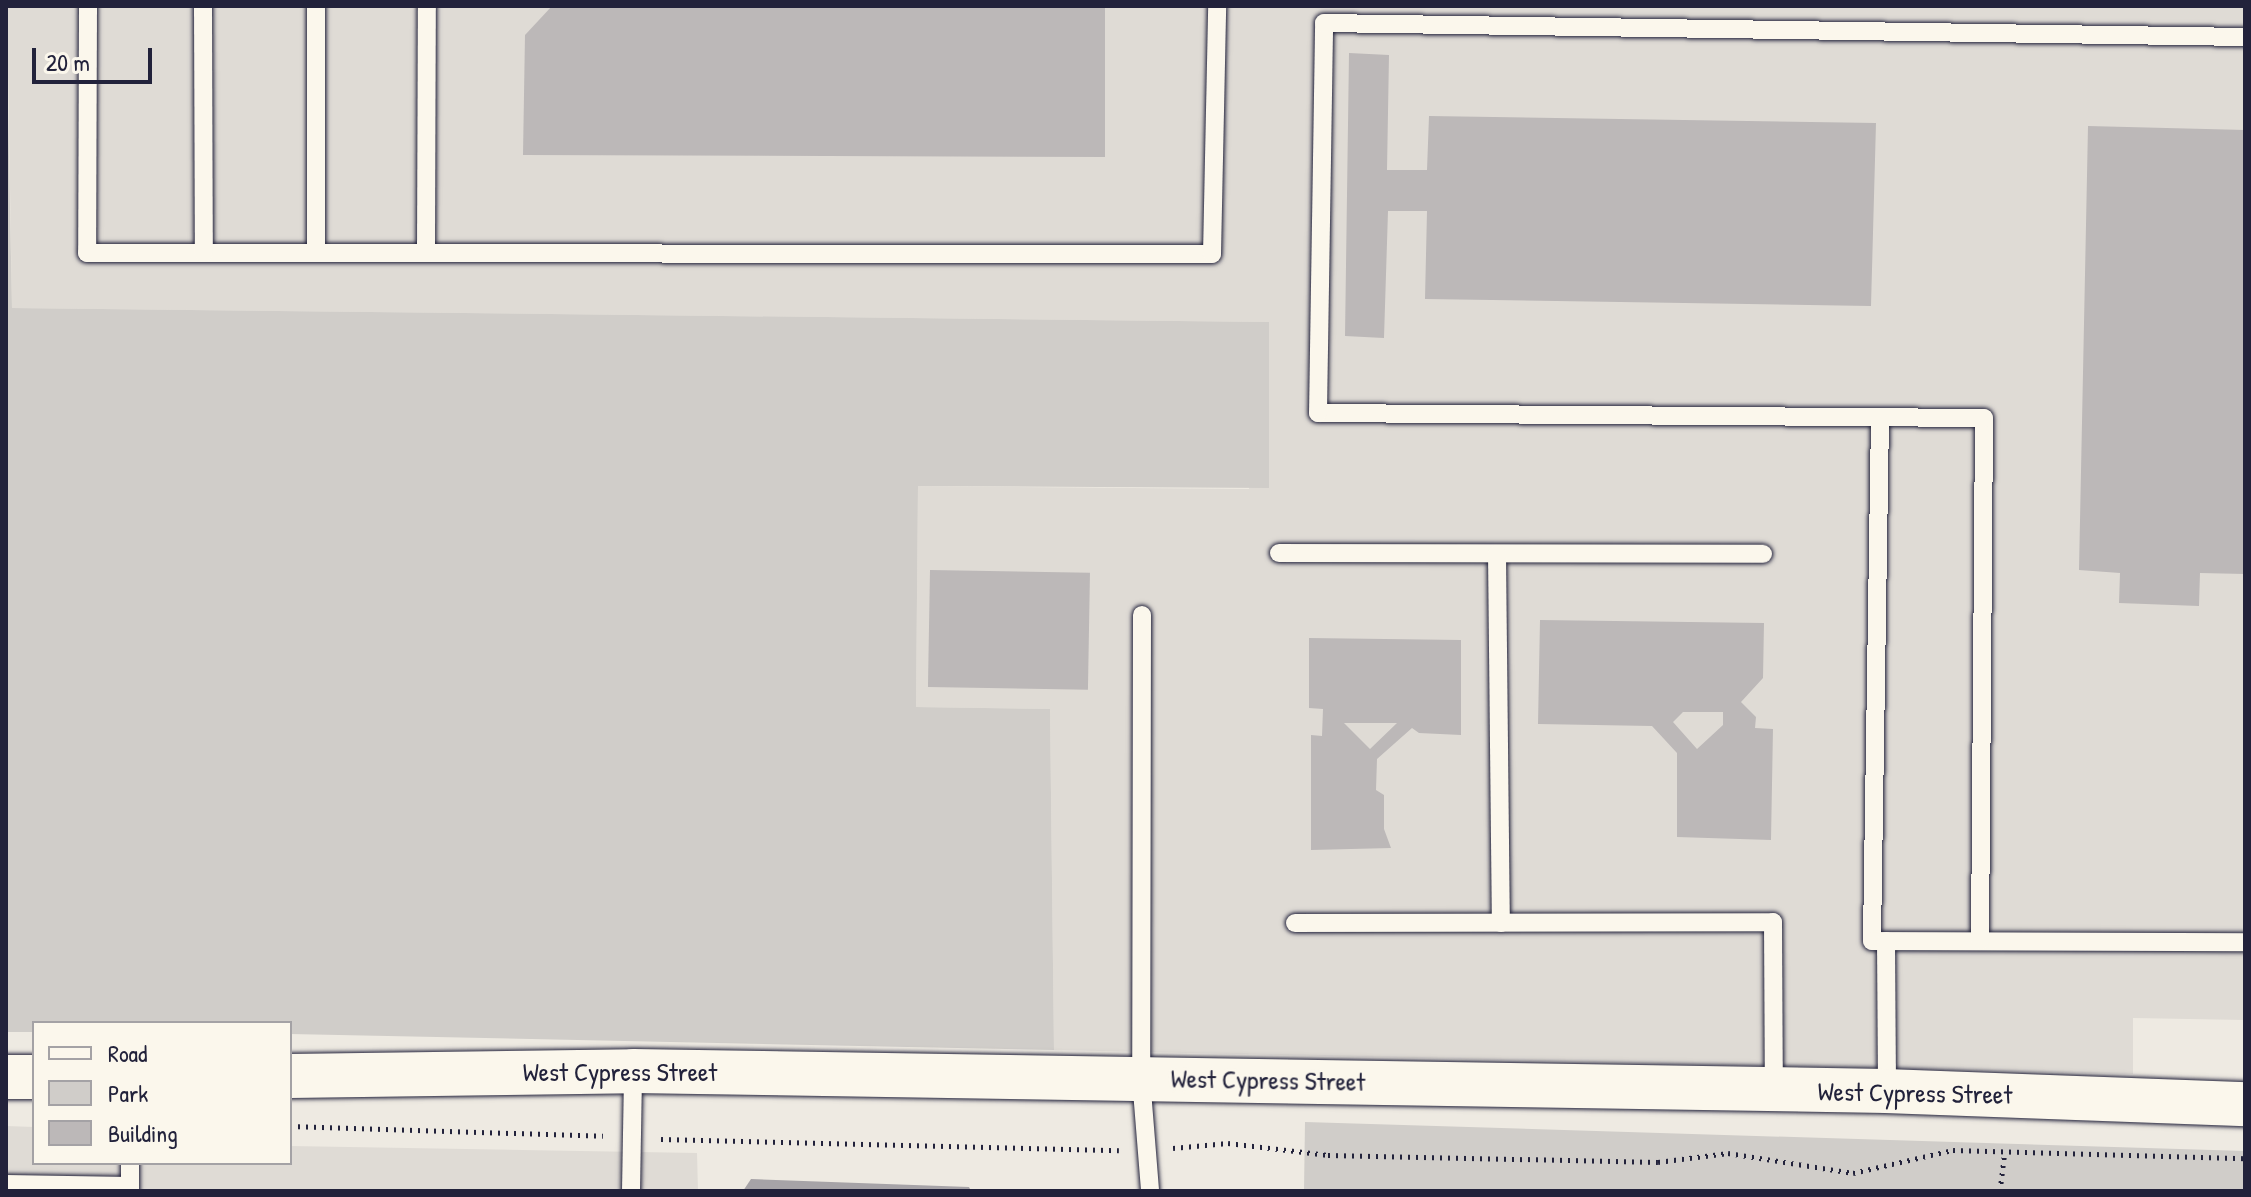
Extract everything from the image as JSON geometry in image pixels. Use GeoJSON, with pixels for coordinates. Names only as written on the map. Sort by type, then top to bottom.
{"type":"FeatureCollection","features":[{"type":"Feature","properties":{"kind":"street","name":"West Cypress Street"},"geometry":{"type":"LineString","coordinates":[[292,1076],[633,1071],[1141,1078],[1887,1091],[2245,1104]]}},
{"type":"Feature","properties":{"kind":"street"},"geometry":{"type":"LineString","coordinates":[[6,1077],[32,1077]]}},
{"type":"Feature","properties":{"kind":"lane"},"geometry":{"type":"LineString","coordinates":[[88,6],[87,253],[1212,254],[1217,6]]}},
{"type":"Feature","properties":{"kind":"lane"},"geometry":{"type":"LineString","coordinates":[[203,6],[204,253]]}},
{"type":"Feature","properties":{"kind":"lane"},"geometry":{"type":"LineString","coordinates":[[316,6],[316,253]]}},
{"type":"Feature","properties":{"kind":"lane"},"geometry":{"type":"LineString","coordinates":[[426,253],[427,6]]}},
{"type":"Feature","properties":{"kind":"lane"},"geometry":{"type":"LineString","coordinates":[[1980,941],[1984,418],[1318,413],[1324,23],[1414,15],[2245,37]]}},
{"type":"Feature","properties":{"kind":"lane"},"geometry":{"type":"LineString","coordinates":[[1880,418],[1872,941],[2245,942]]}},
{"type":"Feature","properties":{"kind":"lane"},"geometry":{"type":"LineString","coordinates":[[1279,553],[1763,554]]}},
{"type":"Feature","properties":{"kind":"lane"},"geometry":{"type":"LineString","coordinates":[[1497,554],[1501,923]]}},
{"type":"Feature","properties":{"kind":"lane"},"geometry":{"type":"LineString","coordinates":[[1142,615],[1141,1078],[1150,1191]]}},
{"type":"Feature","properties":{"kind":"lane"},"geometry":{"type":"LineString","coordinates":[[1295,923],[1773,922],[1774,1091]]}},
{"type":"Feature","properties":{"kind":"lane"},"geometry":{"type":"LineString","coordinates":[[1886,941],[1887,1091]]}},
{"type":"Feature","properties":{"kind":"lane"},"geometry":{"type":"LineString","coordinates":[[631,1191],[633,1071]]}},
{"type":"Feature","properties":{"kind":"lane"},"geometry":{"type":"LineString","coordinates":[[6,1184],[130,1188],[130,1165]]}},
{"type":"Feature","properties":{"kind":"path"},"geometry":{"type":"LineString","coordinates":[[292,1126],[600,1135]]}},
{"type":"Feature","properties":{"kind":"path"},"geometry":{"type":"LineString","coordinates":[[658,1139],[1116,1150]]}},
{"type":"Feature","properties":{"kind":"path"},"geometry":{"type":"LineString","coordinates":[[1183,1148],[1228,1143],[1328,1155],[1658,1162],[1728,1153],[1823,1172],[1853,1173],[1953,1150],[2245,1158]]}},
{"type":"Feature","properties":{"kind":"path"},"geometry":{"type":"LineString","coordinates":[[2000,1191],[2005,1152]]}},
{"type":"Feature","properties":{"kind":"shaded area"},"geometry":{"type":"Polygon","coordinates":[[[7,6],[2245,6],[2245,1020],[2133,1018],[2133,1074],[1054,1050],[1050,709],[916,707],[918,486],[1249,489],[1269,322],[12,308],[7,6]]]}},
{"type":"Feature","properties":{"kind":"shaded area"},"geometry":{"type":"Polygon","coordinates":[[[6,1126],[32,1127],[32,1165],[292,1165],[292,1146],[697,1153],[698,1191],[6,1191],[6,1126]]]}},
{"type":"Feature","properties":{"kind":"shaded area"},"geometry":{"type":"Polygon","coordinates":[[[751,1179],[969,1187],[971,1191],[743,1191],[751,1179]]]}},
{"type":"Feature","properties":{"kind":"green space"},"geometry":{"type":"Polygon","coordinates":[[[6,6],[12,308],[1269,322],[1269,488],[918,486],[916,707],[1050,709],[1054,1050],[292,1034],[292,1021],[32,1021],[32,1032],[6,1032],[6,6]]]}},
{"type":"Feature","properties":{"kind":"green space"},"geometry":{"type":"Polygon","coordinates":[[[1305,1122],[2245,1151],[2245,1191],[1304,1191],[1305,1122]]]}},
{"type":"Feature","properties":{"kind":"building"},"geometry":{"type":"Polygon","coordinates":[[[552,6],[1105,6],[1105,157],[523,155],[525,35],[552,6]]]}},
{"type":"Feature","properties":{"kind":"building"},"geometry":{"type":"Polygon","coordinates":[[[1349,53],[1389,55],[1387,170],[1427,170],[1429,116],[1876,123],[1871,306],[1425,299],[1427,211],[1388,211],[1384,338],[1345,336],[1349,53]]]}},
{"type":"Feature","properties":{"kind":"building"},"geometry":{"type":"Polygon","coordinates":[[[2088,126],[2245,130],[2245,574],[2200,573],[2199,606],[2119,603],[2120,573],[2079,570],[2088,126]]]}},
{"type":"Feature","properties":{"kind":"building"},"geometry":{"type":"Polygon","coordinates":[[[930,570],[1090,573],[1088,690],[928,687],[930,570]]]}},
{"type":"Feature","properties":{"kind":"building"},"geometry":{"type":"Polygon","coordinates":[[[1540,620],[1764,623],[1763,678],[1741,702],[1756,717],[1755,728],[1773,729],[1771,840],[1677,837],[1677,753],[1652,726],[1538,724],[1540,620]],[[1683,712],[1673,722],[1697,749],[1723,725],[1723,712],[1683,712]]]}},
{"type":"Feature","properties":{"kind":"building"},"geometry":{"type":"Polygon","coordinates":[[[1309,638],[1461,640],[1461,735],[1419,733],[1412,728],[1377,759],[1376,790],[1384,795],[1384,829],[1391,848],[1311,850],[1311,735],[1322,736],[1323,709],[1309,708],[1309,638]],[[1344,723],[1370,749],[1397,723],[1344,723]]]}}]}
